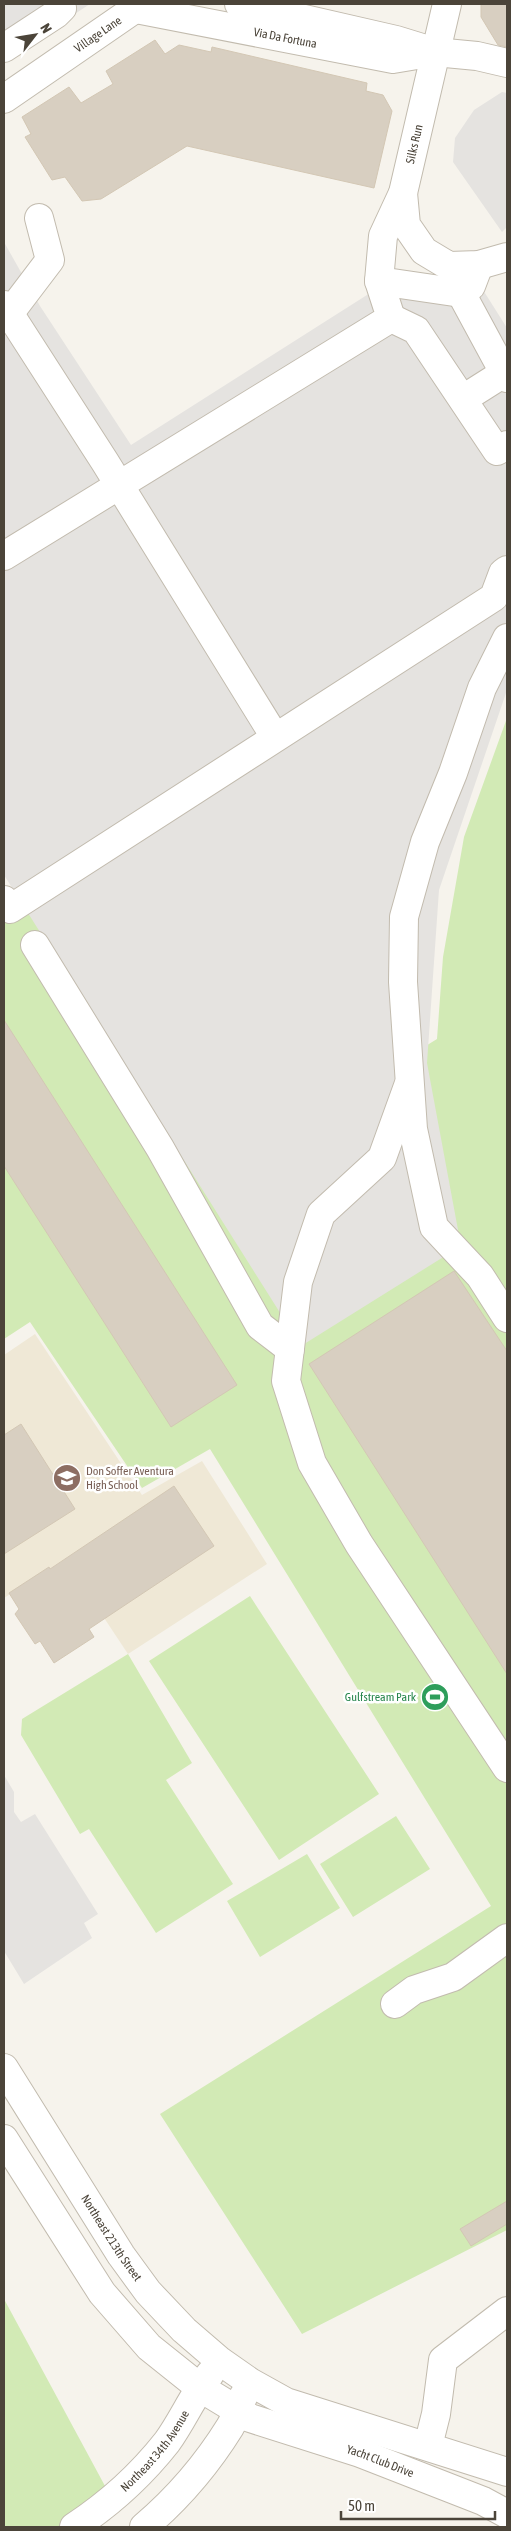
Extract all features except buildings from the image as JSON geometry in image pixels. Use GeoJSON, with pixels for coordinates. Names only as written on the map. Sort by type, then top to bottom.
{"type":"FeatureCollection","features":[{"type":"Feature","properties":{"kind":"street"},"geometry":{"type":"LineString","coordinates":[[4,48],[56,14],[62,8],[61,4]]}},
{"type":"Feature","properties":{"kind":"street","name":"Silks Run"},"geometry":{"type":"LineString","coordinates":[[379,280],[383,236],[403,193],[434,52],[447,4]]}},
{"type":"Feature","properties":{"kind":"street","name":"Via Da Fortuna"},"geometry":{"type":"LineString","coordinates":[[137,5],[232,11],[396,40],[434,52],[478,56],[507,63]]}},
{"type":"Feature","properties":{"kind":"street","name":"Village Lane"},"geometry":{"type":"LineString","coordinates":[[4,98],[137,5]]}},
{"type":"Feature","properties":{"kind":"street"},"geometry":{"type":"LineString","coordinates":[[403,193],[406,224],[424,251],[449,266],[479,265],[507,257]]}},
{"type":"Feature","properties":{"kind":"street"},"geometry":{"type":"LineString","coordinates":[[39,218],[50,260],[7,309],[119,484],[275,737]]}},
{"type":"Feature","properties":{"kind":"street"},"geometry":{"type":"LineString","coordinates":[[479,265],[471,286],[461,292],[379,280],[391,318],[416,330],[497,451],[507,444]]}},
{"type":"Feature","properties":{"kind":"street"},"geometry":{"type":"LineString","coordinates":[[461,292],[506,375],[463,399]]}},
{"type":"Feature","properties":{"kind":"street"},"geometry":{"type":"LineString","coordinates":[[4,556],[391,318]]}},
{"type":"Feature","properties":{"kind":"street"},"geometry":{"type":"LineString","coordinates":[[4,900],[10,909],[494,597],[503,573],[507,570]]}},
{"type":"Feature","properties":{"kind":"street"},"geometry":{"type":"LineString","coordinates":[[494,597],[507,627]]}},
{"type":"Feature","properties":{"kind":"street"},"geometry":{"type":"LineString","coordinates":[[507,638],[482,688],[453,773],[425,842],[404,917],[403,991],[408,1086],[413,1129],[434,1227],[480,1276],[507,1318]]}},
{"type":"Feature","properties":{"kind":"street"},"geometry":{"type":"LineString","coordinates":[[35,945],[160,1148],[260,1326],[290,1349]]}},
{"type":"Feature","properties":{"kind":"street"},"geometry":{"type":"LineString","coordinates":[[408,1086],[382,1158],[321,1214],[298,1282],[286,1381],[312,1463],[359,1544],[507,1768]]}},
{"type":"Feature","properties":{"kind":"street"},"geometry":{"type":"LineString","coordinates":[[395,2004],[414,1990],[453,1977],[507,1938]]}},
{"type":"Feature","properties":{"kind":"street","name":"Northeast 213th Street"},"geometry":{"type":"LineString","coordinates":[[4,2068],[126,2263],[148,2292],[184,2330],[220,2361],[250,2382]]}},
{"type":"Feature","properties":{"kind":"street"},"geometry":{"type":"LineString","coordinates":[[4,2139],[102,2293],[149,2347],[199,2387],[243,2415]]}},
{"type":"Feature","properties":{"kind":"street"},"geometry":{"type":"LineString","coordinates":[[428,2446],[436,2414],[443,2360],[507,2311]]}},
{"type":"Feature","properties":{"kind":"street","name":"Northeast 34th Avenue"},"geometry":{"type":"LineString","coordinates":[[74,2527],[98,2512],[149,2463],[179,2423],[199,2387],[220,2361]]}},
{"type":"Feature","properties":{"kind":"street"},"geometry":{"type":"LineString","coordinates":[[144,2527],[158,2516],[201,2468],[231,2425],[243,2415],[250,2382],[286,2402],[507,2472]]}},
{"type":"Feature","properties":{"kind":"street","name":"Yacht Club Drive"},"geometry":{"type":"LineString","coordinates":[[243,2415],[360,2453],[483,2501],[507,2514]]}},
{"type":"Feature","properties":{"kind":"shaded area"},"geometry":{"type":"Polygon","coordinates":[[[4,4],[90,4],[4,60],[4,4]]]}},
{"type":"Feature","properties":{"kind":"shaded area"},"geometry":{"type":"Polygon","coordinates":[[[502,92],[507,93],[507,227],[502,232],[453,162],[455,138],[474,110],[502,92]]]}},
{"type":"Feature","properties":{"kind":"shaded area"},"geometry":{"type":"Polygon","coordinates":[[[4,242],[40,306],[131,445],[400,274],[478,282],[507,328],[507,690],[439,890],[427,1063],[461,1246],[301,1346],[4,875],[4,242]]]}},
{"type":"Feature","properties":{"kind":"shaded area","name":"Don Soffer Aventura High School"},"geometry":{"type":"Polygon","coordinates":[[[35,1334],[142,1495],[202,1461],[267,1564],[128,1654],[65,1559],[4,1598],[4,1355],[35,1334]]]}},
{"type":"Feature","properties":{"kind":"shaded area"},"geometry":{"type":"Polygon","coordinates":[[[4,1775],[14,1792],[14,1812],[21,1822],[35,1814],[98,1914],[84,1923],[92,1938],[24,1984],[4,1951],[4,1775]]]}},
{"type":"Feature","properties":{"kind":"green space","name":"Gulfstream Park"},"geometry":{"type":"Polygon","coordinates":[[[507,718],[507,2230],[302,2334],[160,2114],[491,1906],[210,1449],[142,1488],[30,1322],[4,1339],[4,908],[33,905],[206,1182],[437,1039],[443,957],[464,837],[507,718]]]}},
{"type":"Feature","properties":{"kind":"green space"},"geometry":{"type":"Polygon","coordinates":[[[250,1596],[379,1794],[279,1860],[149,1661],[250,1596]]]}},
{"type":"Feature","properties":{"kind":"green space"},"geometry":{"type":"Polygon","coordinates":[[[128,1654],[192,1763],[166,1780],[233,1884],[156,1933],[89,1829],[80,1834],[21,1735],[22,1719],[128,1654]]]}},
{"type":"Feature","properties":{"kind":"green space"},"geometry":{"type":"Polygon","coordinates":[[[396,1816],[430,1869],[353,1917],[320,1864],[396,1816]]]}},
{"type":"Feature","properties":{"kind":"green space"},"geometry":{"type":"Polygon","coordinates":[[[307,1854],[340,1908],[260,1957],[227,1901],[307,1854]]]}},
{"type":"Feature","properties":{"kind":"green space"},"geometry":{"type":"Polygon","coordinates":[[[4,2299],[105,2486],[68,2527],[4,2527],[4,2299]]]}},
{"type":"Feature","properties":{"kind":"place","name":"Don Soffer Aventura High School"},"geometry":{"type":"Point","coordinates":[67,1478]}},
{"type":"Feature","properties":{"kind":"place","name":"Gulfstream Park"},"geometry":{"type":"Point","coordinates":[435,1697]}}]}
